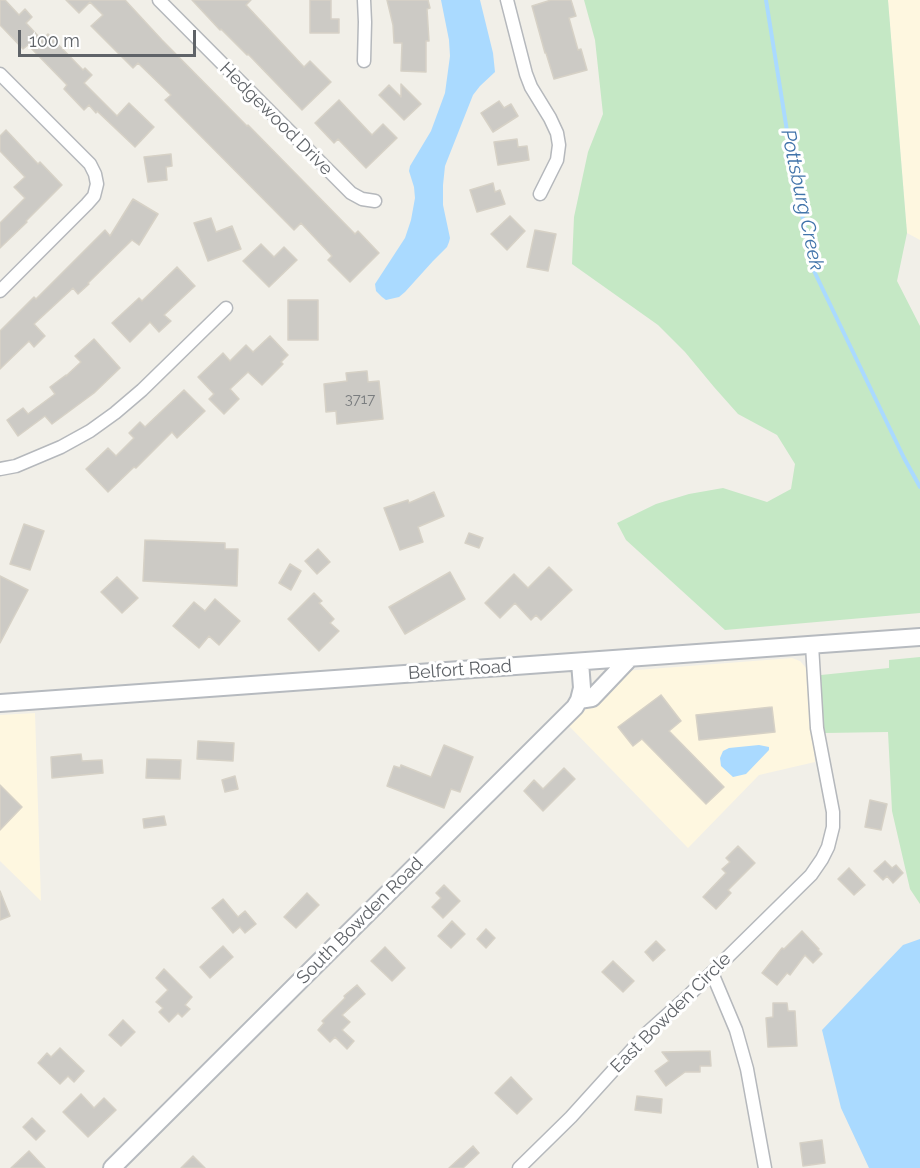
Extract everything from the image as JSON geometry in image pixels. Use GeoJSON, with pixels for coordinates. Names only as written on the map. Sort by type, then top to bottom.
{"type":"FeatureCollection","features":[{"type":"Feature","properties":{"kind":"main road","name":"Belfort Road"},"geometry":{"type":"LineString","coordinates":[[0,703],[920,637]]}},
{"type":"Feature","properties":{"kind":"main road","name":"South Bowden Road"},"geometry":{"type":"LineString","coordinates":[[112,1168],[575,707],[579,700],[592,698],[630,658]]}},
{"type":"Feature","properties":{"kind":"main road"},"geometry":{"type":"LineString","coordinates":[[579,700],[582,688],[580,662]]}},
{"type":"Feature","properties":{"kind":"street","name":"Hedgewood Drive"},"geometry":{"type":"LineString","coordinates":[[159,0],[351,193],[362,199],[375,201]]}},
{"type":"Feature","properties":{"kind":"street"},"geometry":{"type":"LineString","coordinates":[[364,0],[364,61]]}},
{"type":"Feature","properties":{"kind":"street"},"geometry":{"type":"LineString","coordinates":[[507,0],[526,74],[557,133],[559,145],[557,160],[540,194]]}},
{"type":"Feature","properties":{"kind":"street"},"geometry":{"type":"LineString","coordinates":[[0,74],[90,164],[97,184],[94,196],[87,204],[0,291]]}},
{"type":"Feature","properties":{"kind":"street"},"geometry":{"type":"LineString","coordinates":[[0,469],[16,466],[61,447],[90,431],[141,390],[226,308]]}},
{"type":"Feature","properties":{"kind":"street","name":"East Bowden Circle"},"geometry":{"type":"LineString","coordinates":[[519,1168],[571,1117],[648,1032],[811,875],[822,859],[833,827],[833,812],[817,728],[812,645]]}},
{"type":"Feature","properties":{"kind":"street"},"geometry":{"type":"LineString","coordinates":[[711,973],[736,1030],[744,1059],[765,1168]]}},
{"type":"Feature","properties":{"kind":"shaded area"},"geometry":{"type":"Polygon","coordinates":[[[888,0],[920,0],[920,240],[907,233],[888,0]]]}},
{"type":"Feature","properties":{"kind":"shaded area"},"geometry":{"type":"Polygon","coordinates":[[[792,658],[800,661],[807,669],[815,762],[759,775],[688,848],[569,726],[624,671],[792,658]]]}},
{"type":"Feature","properties":{"kind":"shaded area"},"geometry":{"type":"Polygon","coordinates":[[[35,713],[41,901],[0,861],[0,715],[35,713]]]}},
{"type":"Feature","properties":{"kind":"green space"},"geometry":{"type":"Polygon","coordinates":[[[584,0],[888,0],[907,233],[897,281],[920,326],[920,613],[725,630],[626,540],[617,523],[656,504],[689,494],[723,488],[767,502],[791,489],[795,464],[777,435],[738,414],[685,352],[658,325],[572,264],[574,217],[588,152],[603,114],[595,40],[584,0]]]}},
{"type":"Feature","properties":{"kind":"green space"},"geometry":{"type":"Polygon","coordinates":[[[920,657],[920,904],[910,889],[892,811],[888,732],[825,733],[822,727],[821,675],[889,668],[889,660],[920,657]]]}},
{"type":"Feature","properties":{"kind":"water"},"geometry":{"type":"Polygon","coordinates":[[[441,0],[480,0],[493,53],[495,72],[473,95],[445,166],[443,205],[450,238],[447,247],[405,292],[399,297],[386,300],[376,291],[375,284],[405,238],[415,198],[410,166],[431,131],[445,93],[450,56],[441,0]]]}},
{"type":"Feature","properties":{"kind":"water"},"geometry":{"type":"Polygon","coordinates":[[[759,745],[769,747],[769,750],[746,774],[733,777],[721,766],[720,758],[723,751],[729,748],[759,745]]]}},
{"type":"Feature","properties":{"kind":"water"},"geometry":{"type":"Polygon","coordinates":[[[920,939],[920,1168],[869,1168],[841,1108],[822,1030],[903,945],[920,939]]]}},
{"type":"Feature","properties":{"kind":"building"},"geometry":{"type":"Polygon","coordinates":[[[0,0],[5,0],[19,15],[25,9],[32,17],[26,23],[42,40],[48,34],[83,70],[85,68],[92,75],[84,83],[117,116],[129,103],[154,127],[135,147],[89,105],[84,110],[64,89],[67,85],[28,45],[23,49],[0,25],[0,0]]]}},
{"type":"Feature","properties":{"kind":"building"},"geometry":{"type":"Polygon","coordinates":[[[66,0],[125,0],[355,234],[358,231],[379,253],[350,282],[328,260],[332,256],[301,223],[294,230],[165,100],[171,95],[138,63],[133,68],[91,26],[103,15],[90,2],[79,13],[66,0]]]}},
{"type":"Feature","properties":{"kind":"building"},"geometry":{"type":"Polygon","coordinates":[[[192,0],[251,0],[246,5],[304,67],[310,61],[331,82],[302,110],[192,0]]]}},
{"type":"Feature","properties":{"kind":"building"},"geometry":{"type":"Polygon","coordinates":[[[310,0],[331,0],[331,19],[339,19],[339,33],[310,33],[310,0]]]}},
{"type":"Feature","properties":{"kind":"building"},"geometry":{"type":"Polygon","coordinates":[[[387,0],[428,0],[430,8],[427,9],[429,41],[426,41],[426,72],[401,71],[402,43],[394,43],[393,25],[387,0]]]}},
{"type":"Feature","properties":{"kind":"building"},"geometry":{"type":"Polygon","coordinates":[[[551,0],[571,0],[576,16],[569,18],[578,50],[581,49],[587,70],[554,79],[532,6],[551,0]]]}},
{"type":"Feature","properties":{"kind":"building"},"geometry":{"type":"Polygon","coordinates":[[[401,84],[421,104],[404,120],[379,95],[389,85],[401,97],[401,84]]]}},
{"type":"Feature","properties":{"kind":"building"},"geometry":{"type":"Polygon","coordinates":[[[339,100],[372,135],[383,124],[397,138],[366,168],[338,139],[334,143],[315,123],[339,100]]]}},
{"type":"Feature","properties":{"kind":"building"},"geometry":{"type":"Polygon","coordinates":[[[499,101],[504,108],[511,104],[518,116],[493,132],[481,113],[499,101]]]}},
{"type":"Feature","properties":{"kind":"building"},"geometry":{"type":"Polygon","coordinates":[[[6,130],[38,164],[40,162],[62,185],[0,248],[0,223],[25,198],[14,187],[25,177],[0,151],[0,136],[6,130]]]}},
{"type":"Feature","properties":{"kind":"building"},"geometry":{"type":"Polygon","coordinates":[[[517,139],[518,147],[527,146],[529,160],[498,165],[494,142],[517,139]]]}},
{"type":"Feature","properties":{"kind":"building"},"geometry":{"type":"Polygon","coordinates":[[[171,154],[172,166],[166,167],[167,180],[148,182],[144,157],[171,154]]]}},
{"type":"Feature","properties":{"kind":"building"},"geometry":{"type":"Polygon","coordinates":[[[493,183],[495,192],[500,190],[505,204],[477,212],[470,190],[493,183]]]}},
{"type":"Feature","properties":{"kind":"building"},"geometry":{"type":"Polygon","coordinates":[[[133,199],[158,214],[139,245],[132,240],[78,294],[73,288],[34,324],[45,336],[34,347],[29,341],[0,369],[0,331],[34,297],[36,299],[105,230],[110,236],[133,199]]]}},
{"type":"Feature","properties":{"kind":"building"},"geometry":{"type":"Polygon","coordinates":[[[510,216],[525,231],[507,250],[491,234],[510,216]]]}},
{"type":"Feature","properties":{"kind":"building"},"geometry":{"type":"Polygon","coordinates":[[[211,218],[216,232],[232,226],[241,249],[208,261],[194,223],[211,218]]]}},
{"type":"Feature","properties":{"kind":"building"},"geometry":{"type":"Polygon","coordinates":[[[535,230],[556,234],[548,271],[527,267],[535,230]]]}},
{"type":"Feature","properties":{"kind":"building"},"geometry":{"type":"Polygon","coordinates":[[[261,244],[274,257],[284,247],[297,260],[269,287],[243,261],[261,244]]]}},
{"type":"Feature","properties":{"kind":"building"},"geometry":{"type":"Polygon","coordinates":[[[177,267],[195,286],[164,315],[171,321],[159,332],[150,322],[130,342],[112,323],[139,298],[142,301],[177,267]]]}},
{"type":"Feature","properties":{"kind":"building"},"geometry":{"type":"Polygon","coordinates":[[[288,300],[318,300],[318,340],[288,340],[288,300]]]}},
{"type":"Feature","properties":{"kind":"building"},"geometry":{"type":"Polygon","coordinates":[[[270,336],[288,355],[281,362],[283,364],[262,385],[248,372],[230,389],[239,399],[224,414],[209,399],[214,394],[198,377],[223,353],[230,361],[246,345],[253,352],[270,336]]]}},
{"type":"Feature","properties":{"kind":"building"},"geometry":{"type":"Polygon","coordinates":[[[94,339],[120,368],[94,393],[52,424],[45,416],[18,436],[7,420],[23,408],[28,414],[55,394],[50,387],[81,362],[75,356],[94,339]]]}},
{"type":"Feature","properties":{"kind":"building"},"geometry":{"type":"Polygon","coordinates":[[[367,371],[368,382],[379,381],[383,419],[337,424],[336,411],[326,412],[324,384],[347,381],[346,373],[367,371]]]}},
{"type":"Feature","properties":{"kind":"building"},"geometry":{"type":"Polygon","coordinates":[[[184,390],[205,411],[177,438],[172,432],[108,492],[86,469],[108,448],[116,456],[134,438],[129,433],[140,422],[145,427],[184,390]]]}},
{"type":"Feature","properties":{"kind":"building"},"geometry":{"type":"Polygon","coordinates":[[[434,492],[444,516],[418,527],[423,542],[400,550],[384,508],[408,500],[409,503],[434,492]]]}},
{"type":"Feature","properties":{"kind":"building"},"geometry":{"type":"Polygon","coordinates":[[[24,524],[44,531],[30,570],[10,564],[24,524]]]}},
{"type":"Feature","properties":{"kind":"building"},"geometry":{"type":"Polygon","coordinates":[[[469,533],[483,538],[479,548],[465,543],[469,533]]]}},
{"type":"Feature","properties":{"kind":"building"},"geometry":{"type":"Polygon","coordinates":[[[145,540],[225,543],[225,549],[238,549],[237,586],[143,581],[145,540]]]}},
{"type":"Feature","properties":{"kind":"building"},"geometry":{"type":"Polygon","coordinates":[[[318,549],[330,562],[317,574],[305,561],[318,549]]]}},
{"type":"Feature","properties":{"kind":"building"},"geometry":{"type":"Polygon","coordinates":[[[290,564],[301,571],[291,590],[279,583],[290,564]]]}},
{"type":"Feature","properties":{"kind":"building"},"geometry":{"type":"Polygon","coordinates":[[[549,567],[572,590],[541,620],[536,615],[531,620],[515,603],[500,618],[485,603],[514,574],[528,588],[549,567]]]}},
{"type":"Feature","properties":{"kind":"building"},"geometry":{"type":"Polygon","coordinates":[[[450,572],[465,599],[405,634],[389,607],[450,572]]]}},
{"type":"Feature","properties":{"kind":"building"},"geometry":{"type":"Polygon","coordinates":[[[0,576],[28,590],[0,643],[0,576]]]}},
{"type":"Feature","properties":{"kind":"building"},"geometry":{"type":"Polygon","coordinates":[[[117,577],[138,598],[122,613],[101,592],[117,577]]]}},
{"type":"Feature","properties":{"kind":"building"},"geometry":{"type":"Polygon","coordinates":[[[314,593],[322,601],[319,603],[334,619],[330,623],[339,631],[319,651],[288,619],[314,593]]]}},
{"type":"Feature","properties":{"kind":"building"},"geometry":{"type":"Polygon","coordinates":[[[215,599],[240,621],[219,645],[209,636],[199,648],[173,626],[194,602],[205,611],[215,599]]]}},
{"type":"Feature","properties":{"kind":"building"},"geometry":{"type":"Polygon","coordinates":[[[661,695],[681,721],[669,731],[724,787],[706,804],[642,739],[633,746],[618,727],[661,695]]]}},
{"type":"Feature","properties":{"kind":"building"},"geometry":{"type":"Polygon","coordinates":[[[772,707],[775,732],[699,740],[696,715],[772,707]]]}},
{"type":"Feature","properties":{"kind":"building"},"geometry":{"type":"Polygon","coordinates":[[[198,741],[234,743],[233,761],[197,759],[198,741]]]}},
{"type":"Feature","properties":{"kind":"building"},"geometry":{"type":"Polygon","coordinates":[[[444,745],[473,757],[460,792],[451,789],[444,808],[387,786],[394,766],[400,768],[401,765],[431,777],[444,745]]]}},
{"type":"Feature","properties":{"kind":"building"},"geometry":{"type":"Polygon","coordinates":[[[81,754],[82,761],[102,760],[103,773],[52,778],[51,757],[81,754]]]}},
{"type":"Feature","properties":{"kind":"building"},"geometry":{"type":"Polygon","coordinates":[[[147,759],[181,760],[180,779],[146,778],[147,759]]]}},
{"type":"Feature","properties":{"kind":"building"},"geometry":{"type":"Polygon","coordinates":[[[564,768],[575,779],[543,811],[524,791],[534,780],[543,789],[564,768]]]}},
{"type":"Feature","properties":{"kind":"building"},"geometry":{"type":"Polygon","coordinates":[[[235,776],[238,789],[225,792],[222,780],[235,776]]]}},
{"type":"Feature","properties":{"kind":"building"},"geometry":{"type":"Polygon","coordinates":[[[0,785],[22,807],[0,830],[0,785]]]}},
{"type":"Feature","properties":{"kind":"building"},"geometry":{"type":"Polygon","coordinates":[[[870,800],[887,804],[881,830],[865,827],[870,800]]]}},
{"type":"Feature","properties":{"kind":"building"},"geometry":{"type":"Polygon","coordinates":[[[164,816],[166,825],[144,828],[143,819],[164,816]]]}},
{"type":"Feature","properties":{"kind":"building"},"geometry":{"type":"Polygon","coordinates":[[[738,846],[755,863],[728,890],[731,893],[716,909],[703,897],[726,873],[722,869],[730,862],[726,858],[738,846]]]}},
{"type":"Feature","properties":{"kind":"building"},"geometry":{"type":"Polygon","coordinates":[[[885,861],[892,868],[896,865],[903,873],[893,883],[887,876],[883,880],[874,871],[885,861]]]}},
{"type":"Feature","properties":{"kind":"building"},"geometry":{"type":"Polygon","coordinates":[[[849,868],[865,885],[854,895],[838,879],[849,868]]]}},
{"type":"Feature","properties":{"kind":"building"},"geometry":{"type":"Polygon","coordinates":[[[444,885],[460,901],[443,918],[432,907],[441,898],[436,893],[444,885]]]}},
{"type":"Feature","properties":{"kind":"building"},"geometry":{"type":"Polygon","coordinates":[[[0,891],[10,916],[0,920],[0,891]]]}},
{"type":"Feature","properties":{"kind":"building"},"geometry":{"type":"Polygon","coordinates":[[[307,893],[319,905],[296,928],[284,917],[307,893]]]}},
{"type":"Feature","properties":{"kind":"building"},"geometry":{"type":"Polygon","coordinates":[[[223,899],[238,917],[245,911],[256,924],[245,933],[240,927],[233,933],[212,908],[223,899]]]}},
{"type":"Feature","properties":{"kind":"building"},"geometry":{"type":"Polygon","coordinates":[[[452,921],[465,934],[451,948],[438,936],[452,921]]]}},
{"type":"Feature","properties":{"kind":"building"},"geometry":{"type":"Polygon","coordinates":[[[486,929],[495,938],[486,948],[477,939],[486,929]]]}},
{"type":"Feature","properties":{"kind":"building"},"geometry":{"type":"Polygon","coordinates":[[[802,931],[822,954],[813,963],[805,955],[790,975],[787,973],[777,985],[762,973],[782,948],[784,949],[802,931]]]}},
{"type":"Feature","properties":{"kind":"building"},"geometry":{"type":"Polygon","coordinates":[[[656,941],[665,950],[653,961],[645,952],[656,941]]]}},
{"type":"Feature","properties":{"kind":"building"},"geometry":{"type":"Polygon","coordinates":[[[223,946],[233,957],[210,978],[200,967],[223,946]]]}},
{"type":"Feature","properties":{"kind":"building"},"geometry":{"type":"Polygon","coordinates":[[[385,947],[405,968],[392,981],[371,961],[385,947]]]}},
{"type":"Feature","properties":{"kind":"building"},"geometry":{"type":"Polygon","coordinates":[[[613,961],[634,981],[623,992],[602,972],[613,961]]]}},
{"type":"Feature","properties":{"kind":"building"},"geometry":{"type":"Polygon","coordinates":[[[164,969],[192,997],[185,1005],[190,1009],[182,1017],[178,1013],[169,1022],[159,1012],[163,1008],[156,1002],[168,990],[156,978],[164,969]]]}},
{"type":"Feature","properties":{"kind":"building"},"geometry":{"type":"Polygon","coordinates":[[[357,985],[365,994],[342,1015],[350,1022],[342,1030],[354,1041],[347,1049],[335,1037],[330,1042],[318,1030],[324,1023],[322,1021],[357,985]]]}},
{"type":"Feature","properties":{"kind":"building"},"geometry":{"type":"Polygon","coordinates":[[[773,1003],[787,1003],[788,1011],[795,1011],[797,1046],[768,1047],[766,1018],[773,1017],[773,1003]]]}},
{"type":"Feature","properties":{"kind":"building"},"geometry":{"type":"Polygon","coordinates":[[[123,1020],[135,1032],[121,1046],[109,1035],[123,1020]]]}},
{"type":"Feature","properties":{"kind":"building"},"geometry":{"type":"Polygon","coordinates":[[[60,1048],[84,1071],[74,1082],[68,1076],[60,1084],[38,1063],[47,1053],[51,1057],[60,1048]]]}},
{"type":"Feature","properties":{"kind":"building"},"geometry":{"type":"Polygon","coordinates":[[[710,1051],[711,1066],[700,1066],[700,1072],[685,1072],[666,1086],[655,1071],[669,1061],[662,1052],[710,1051]]]}},
{"type":"Feature","properties":{"kind":"building"},"geometry":{"type":"Polygon","coordinates":[[[511,1077],[532,1099],[517,1114],[495,1093],[511,1077]]]}},
{"type":"Feature","properties":{"kind":"building"},"geometry":{"type":"Polygon","coordinates":[[[81,1094],[94,1108],[104,1098],[116,1110],[88,1137],[63,1112],[81,1094]]]}},
{"type":"Feature","properties":{"kind":"building"},"geometry":{"type":"Polygon","coordinates":[[[637,1096],[662,1099],[661,1113],[635,1110],[637,1096]]]}},
{"type":"Feature","properties":{"kind":"building"},"geometry":{"type":"Polygon","coordinates":[[[32,1118],[45,1131],[36,1140],[23,1127],[32,1118]]]}},
{"type":"Feature","properties":{"kind":"building"},"geometry":{"type":"Polygon","coordinates":[[[822,1140],[825,1163],[803,1166],[800,1143],[822,1140]]]}},
{"type":"Feature","properties":{"kind":"building"},"geometry":{"type":"Polygon","coordinates":[[[473,1146],[479,1153],[463,1168],[449,1168],[473,1146]]]}},
{"type":"Feature","properties":{"kind":"building"},"geometry":{"type":"Polygon","coordinates":[[[29,1151],[45,1168],[11,1168],[29,1151]]]}},
{"type":"Feature","properties":{"kind":"building"},"geometry":{"type":"Polygon","coordinates":[[[193,1156],[205,1168],[181,1168],[193,1156]]]}},
{"type":"Feature","properties":{"kind":"waterway","name":"Pottsburg Creek"},"geometry":{"type":"LineString","coordinates":[[766,0],[796,187],[814,271],[920,487]]}}]}
